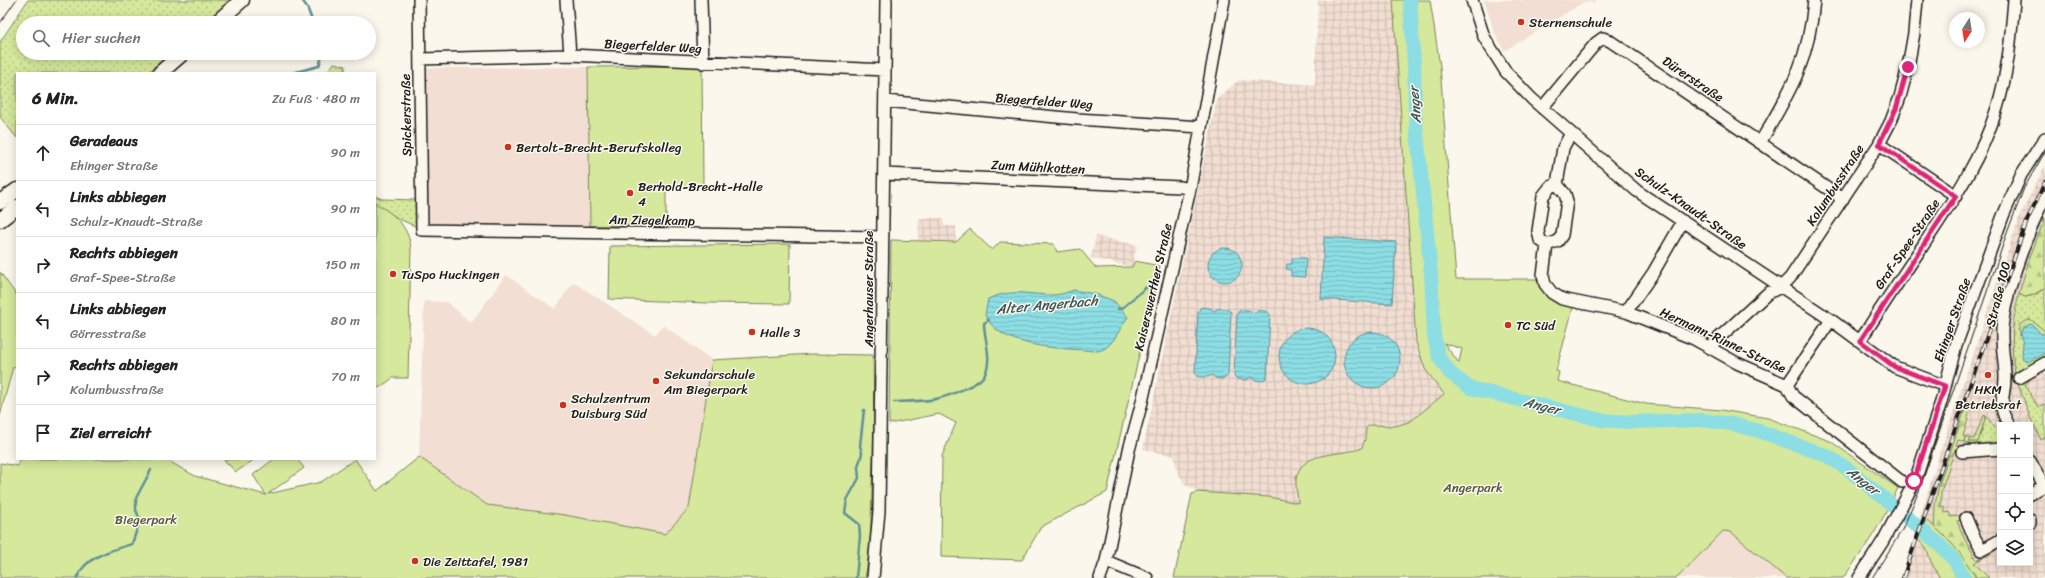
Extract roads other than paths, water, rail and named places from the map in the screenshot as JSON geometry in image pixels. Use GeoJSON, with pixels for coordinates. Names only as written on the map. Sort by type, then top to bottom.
{"type":"FeatureCollection","features":[{"type":"Feature","properties":{"kind":"main road"},"geometry":{"type":"LineString","coordinates":[[224,16],[242,0]]}},
{"type":"Feature","properties":{"kind":"main road"},"geometry":{"type":"LineString","coordinates":[[161,72],[175,60]]}},
{"type":"Feature","properties":{"kind":"main road"},"geometry":{"type":"LineString","coordinates":[[0,202],[16,191]]}},
{"type":"Feature","properties":{"kind":"main road"},"geometry":{"type":"LineString","coordinates":[[0,220],[16,208]]}},
{"type":"Feature","properties":{"kind":"street","name":"Spickerstraße"},"geometry":{"type":"LineString","coordinates":[[419,0],[422,230]]}},
{"type":"Feature","properties":{"kind":"street"},"geometry":{"type":"LineString","coordinates":[[566,0],[570,55]]}},
{"type":"Feature","properties":{"kind":"street"},"geometry":{"type":"LineString","coordinates":[[702,0],[703,63]]}},
{"type":"Feature","properties":{"kind":"street","name":"Angerhauser Straße"},"geometry":{"type":"LineString","coordinates":[[873,578],[880,510],[882,237],[886,0]]}},
{"type":"Feature","properties":{"kind":"street","name":"Kaiserswerther Straße"},"geometry":{"type":"LineString","coordinates":[[1100,578],[1106,561],[1129,450],[1142,402],[1190,189],[1224,0]]}},
{"type":"Feature","properties":{"kind":"street","name":"Schulz-Knaudt-Straße"},"geometry":{"type":"LineString","coordinates":[[1472,0],[1481,31],[1497,60],[1506,72],[1542,108],[1572,132],[1637,191],[1831,320],[1895,367],[1945,386]]}},
{"type":"Feature","properties":{"kind":"street"},"geometry":{"type":"LineString","coordinates":[[1760,141],[1799,72],[1809,39],[1814,0]]}},
{"type":"Feature","properties":{"kind":"street","name":"Kolumbusstraße"},"geometry":{"type":"LineString","coordinates":[[1709,347],[1768,293],[1781,287],[1790,278],[1879,144],[1891,121],[1903,88],[1914,33],[1917,0]]}},
{"type":"Feature","properties":{"kind":"street","name":"Graf-Spee-Straße"},"geometry":{"type":"LineString","coordinates":[[1860,341],[1956,196],[1977,158],[1997,109],[2010,48],[2014,0]]}},
{"type":"Feature","properties":{"kind":"street","name":"Dürerstraße"},"geometry":{"type":"LineString","coordinates":[[1542,108],[1596,43],[1603,38],[1610,40],[1843,199]]}},
{"type":"Feature","properties":{"kind":"street","name":"Biegerfelder Weg"},"geometry":{"type":"LineString","coordinates":[[420,59],[570,55],[703,63],[885,70]]}},
{"type":"Feature","properties":{"kind":"street","name":"Biegerfelder Weg"},"geometry":{"type":"LineString","coordinates":[[884,101],[1077,119],[1201,127]]}},
{"type":"Feature","properties":{"kind":"street"},"geometry":{"type":"LineString","coordinates":[[1557,184],[1550,187],[1543,196],[1538,231],[1540,240],[1547,245],[1558,241],[1562,235],[1567,201],[1565,194],[1557,184],[1563,148],[1572,132]]}},
{"type":"Feature","properties":{"kind":"street","name":"Ehinger Straße"},"geometry":{"type":"LineString","coordinates":[[1859,578],[1893,524],[1917,475],[1966,314],[2011,195],[2021,175],[2045,138]]}},
{"type":"Feature","properties":{"kind":"street"},"geometry":{"type":"LineString","coordinates":[[1879,144],[1956,196]]}},
{"type":"Feature","properties":{"kind":"street","name":"Zum Mühlkotten"},"geometry":{"type":"LineString","coordinates":[[884,174],[1181,187],[1190,189]]}},
{"type":"Feature","properties":{"kind":"street","name":"Straße 100"},"geometry":{"type":"LineString","coordinates":[[2008,422],[2001,408],[2005,387],[2002,339],[2004,318],[2028,237],[2045,196]]}},
{"type":"Feature","properties":{"kind":"street"},"geometry":{"type":"LineString","coordinates":[[1626,312],[1654,273],[1683,221]]}},
{"type":"Feature","properties":{"kind":"street","name":"Am Ziegelkamp"},"geometry":{"type":"LineString","coordinates":[[422,230],[882,237]]}},
{"type":"Feature","properties":{"kind":"street","name":"Hermann-Rinne-Straße"},"geometry":{"type":"LineString","coordinates":[[1547,245],[1543,276],[1545,284],[1552,293],[1567,300],[1626,312],[1694,338],[1737,363],[1787,385],[1793,396],[1902,482]]}},
{"type":"Feature","properties":{"kind":"street"},"geometry":{"type":"LineString","coordinates":[[1787,385],[1831,320]]}},
{"type":"Feature","properties":{"kind":"street"},"geometry":{"type":"LineString","coordinates":[[2019,378],[2045,364]]}},
{"type":"Feature","properties":{"kind":"street"},"geometry":{"type":"LineString","coordinates":[[1962,452],[1997,449]]}},
{"type":"Feature","properties":{"kind":"street"},"geometry":{"type":"LineString","coordinates":[[2033,466],[2045,487],[2033,493]]}},
{"type":"Feature","properties":{"kind":"street"},"geometry":{"type":"LineString","coordinates":[[1966,518],[1974,537],[1982,550],[1997,542]]}},
{"type":"Feature","properties":{"kind":"street"},"geometry":{"type":"LineString","coordinates":[[1106,561],[1147,578]]}},
{"type":"Feature","properties":{"kind":"water"},"geometry":{"type":"Polygon","coordinates":[[[1324,237],[1396,242],[1392,304],[1321,299],[1324,237]]]}},
{"type":"Feature","properties":{"kind":"water"},"geometry":{"type":"Polygon","coordinates":[[[1228,248],[1235,250],[1240,255],[1242,265],[1240,275],[1235,280],[1222,282],[1215,280],[1210,275],[1208,262],[1210,255],[1215,250],[1228,248]]]}},
{"type":"Feature","properties":{"kind":"water"},"geometry":{"type":"Polygon","coordinates":[[[1292,258],[1306,258],[1305,277],[1291,276],[1291,270],[1286,269],[1287,264],[1292,264],[1292,258]]]}},
{"type":"Feature","properties":{"kind":"water"},"geometry":{"type":"Polygon","coordinates":[[[1074,290],[1095,294],[1114,301],[1128,317],[1112,342],[1103,349],[1098,351],[1052,348],[1019,341],[1005,335],[993,326],[985,315],[988,299],[997,296],[1013,293],[1056,295],[1074,290]]]}},
{"type":"Feature","properties":{"kind":"water"},"geometry":{"type":"Polygon","coordinates":[[[1201,307],[1210,308],[1214,311],[1218,309],[1225,309],[1231,312],[1228,375],[1224,379],[1215,378],[1212,375],[1208,377],[1198,377],[1195,373],[1198,312],[1201,307]]]}},
{"type":"Feature","properties":{"kind":"water"},"geometry":{"type":"Polygon","coordinates":[[[1240,310],[1249,310],[1253,313],[1262,310],[1270,314],[1267,377],[1263,381],[1254,380],[1251,377],[1247,380],[1237,379],[1234,376],[1237,314],[1240,310]]]}},
{"type":"Feature","properties":{"kind":"water"},"geometry":{"type":"Polygon","coordinates":[[[2030,324],[2033,325],[2041,334],[2045,334],[2045,353],[2028,362],[2022,358],[2023,342],[2020,336],[2022,329],[2030,324]]]}},
{"type":"Feature","properties":{"kind":"water"},"geometry":{"type":"Polygon","coordinates":[[[1307,328],[1318,330],[1327,336],[1333,345],[1335,356],[1333,367],[1327,376],[1318,382],[1307,384],[1296,382],[1287,376],[1281,367],[1279,356],[1281,345],[1287,336],[1296,330],[1307,328]]]}},
{"type":"Feature","properties":{"kind":"water"},"geometry":{"type":"Polygon","coordinates":[[[1372,332],[1383,334],[1392,340],[1398,349],[1400,360],[1398,371],[1392,380],[1383,386],[1372,388],[1361,386],[1352,380],[1346,371],[1344,360],[1346,349],[1352,340],[1361,334],[1372,332]]]}},
{"type":"Feature","properties":{"kind":"waterway","name":"Alter Angerbach"},"geometry":{"type":"LineString","coordinates":[[302,0],[310,16]]}},
{"type":"Feature","properties":{"kind":"waterway","name":"Anger"},"geometry":{"type":"LineString","coordinates":[[1410,0],[1415,113],[1431,273],[1434,336],[1439,357],[1450,373],[1470,388],[1601,420],[1631,422],[1701,420],[1732,424],[1759,431],[1825,455],[1848,469],[1939,544],[1955,561],[1964,578]]}},
{"type":"Feature","properties":{"kind":"waterway","name":"Alter Angerbach"},"geometry":{"type":"LineString","coordinates":[[296,72],[319,66],[321,60]]}},
{"type":"Feature","properties":{"kind":"waterway","name":"Alter Angerbach"},"geometry":{"type":"LineString","coordinates":[[1118,309],[1121,309],[1149,285],[1157,284]]}},
{"type":"Feature","properties":{"kind":"waterway","name":"Alter Angerbach"},"geometry":{"type":"LineString","coordinates":[[894,402],[924,401],[948,396],[981,379],[985,375],[988,366],[984,323],[989,320]]}},
{"type":"Feature","properties":{"kind":"waterway","name":"Alter Angerbach"},"geometry":{"type":"LineString","coordinates":[[856,578],[860,536],[859,524],[845,513],[847,500],[859,478],[858,467],[862,453],[860,446],[864,410]]}},
{"type":"Feature","properties":{"kind":"waterway","name":"Alter Angerbach"},"geometry":{"type":"LineString","coordinates":[[77,578],[86,565],[100,555],[132,544],[140,520],[136,510],[136,498],[151,470]]}},
{"type":"Feature","properties":{"kind":"tram line"},"geometry":{"type":"LineString","coordinates":[[0,23],[16,0]]}},
{"type":"Feature","properties":{"kind":"tram line"},"geometry":{"type":"LineString","coordinates":[[1872,578],[1902,530],[1919,491],[2007,233],[2024,188],[2045,152]]}},
{"type":"Feature","properties":{"kind":"railway"},"geometry":{"type":"LineString","coordinates":[[1903,578],[2027,221],[2045,182]]}},
{"type":"Feature","properties":{"kind":"place","name":"Sternenschule"},"geometry":{"type":"Point","coordinates":[1521,22]}},
{"type":"Feature","properties":{"kind":"place","name":"Bertolt-Brecht-Berufskolleg"},"geometry":{"type":"Point","coordinates":[508,147]}},
{"type":"Feature","properties":{"kind":"place","name":"Berhold-Brecht-Halle 4"},"geometry":{"type":"Point","coordinates":[630,193]}},
{"type":"Feature","properties":{"kind":"place","name":"TuSpo Huckingen"},"geometry":{"type":"Point","coordinates":[393,274]}},
{"type":"Feature","properties":{"kind":"place","name":"TC Süd"},"geometry":{"type":"Point","coordinates":[1508,325]}},
{"type":"Feature","properties":{"kind":"place","name":"Halle 3"},"geometry":{"type":"Point","coordinates":[752,332]}},
{"type":"Feature","properties":{"kind":"place","name":"HKM Betriebsrat"},"geometry":{"type":"Point","coordinates":[1988,375]}},
{"type":"Feature","properties":{"kind":"place","name":"Sekundarschule Am Biegerpark"},"geometry":{"type":"Point","coordinates":[656,381]}},
{"type":"Feature","properties":{"kind":"place","name":"Schulzentrum Duisburg Süd"},"geometry":{"type":"Point","coordinates":[563,405]}},
{"type":"Feature","properties":{"kind":"place","name":"Die Zeittafel, 1981"},"geometry":{"type":"Point","coordinates":[415,561]}},
{"type":"Feature","properties":{"kind":"park label","name":"Angerpark"},"geometry":{"type":"Point","coordinates":[1473,487]}},
{"type":"Feature","properties":{"kind":"park label","name":"Biegerpark"},"geometry":{"type":"Point","coordinates":[146,519]}}]}
